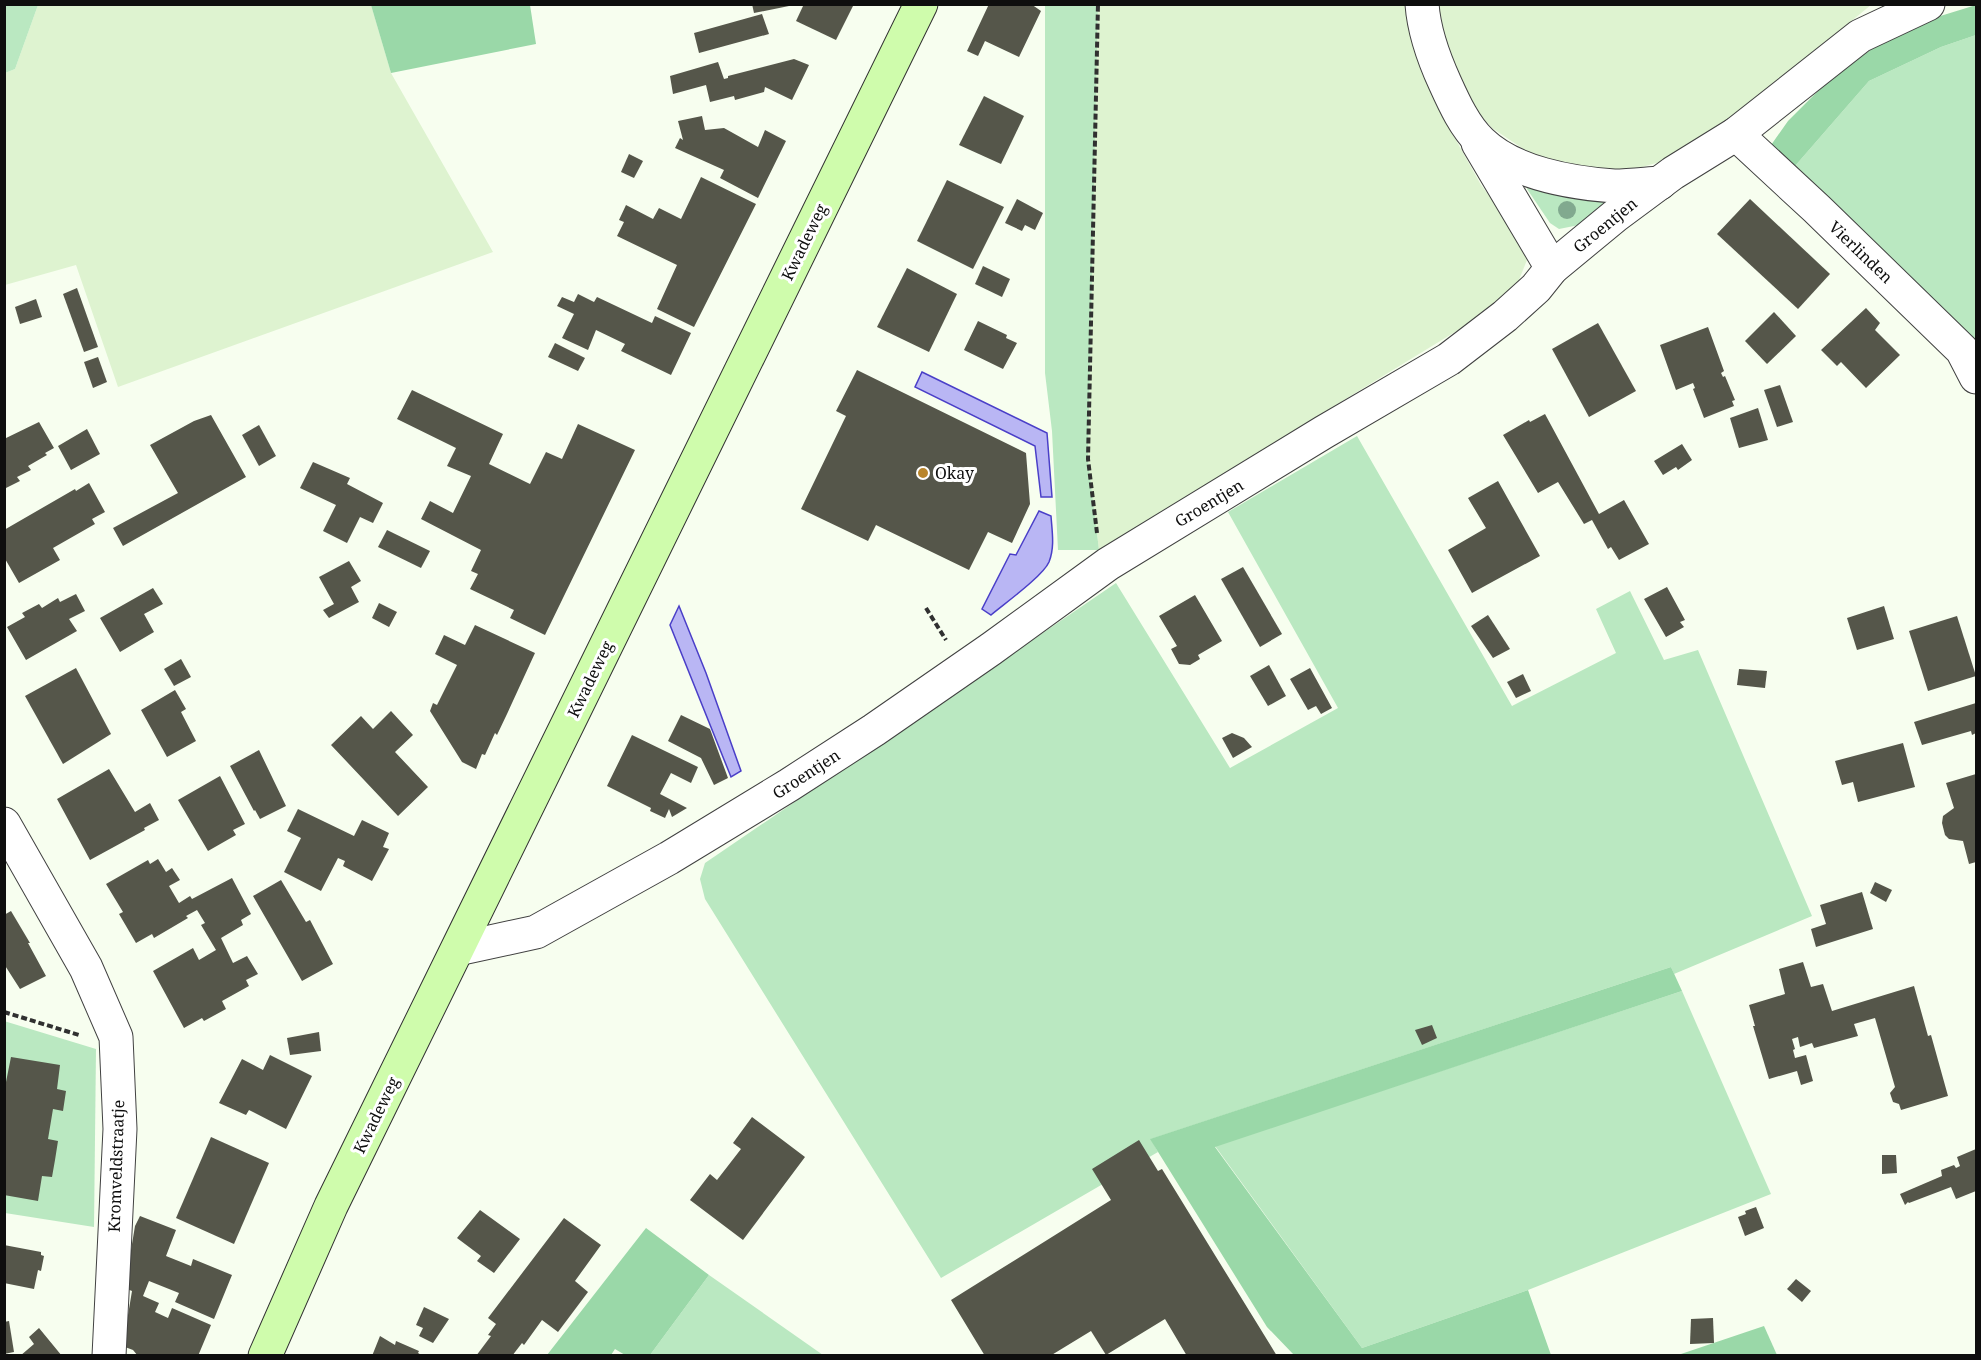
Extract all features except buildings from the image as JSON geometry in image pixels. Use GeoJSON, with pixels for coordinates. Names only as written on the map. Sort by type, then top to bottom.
{"type":"FeatureCollection","features":[{"type":"Feature","properties":{"kind":"main road","name":"Kwadeweg"},"geometry":{"type":"LineString","coordinates":[[265,1356],[331,1206],[921,4]]}},
{"type":"Feature","properties":{"kind":"street"},"geometry":{"type":"LineString","coordinates":[[1422,4],[1433,57],[1452,98],[1552,268]]}},
{"type":"Feature","properties":{"kind":"street","name":"Groentjen"},"geometry":{"type":"LineString","coordinates":[[458,949],[536,932],[669,858],[789,785],[992,649],[1108,564],[1324,432],[1449,359],[1505,316],[1536,288],[1552,268],[1615,216],[1660,183],[1736,134],[1860,36],[1928,4]]}},
{"type":"Feature","properties":{"kind":"street"},"geometry":{"type":"LineString","coordinates":[[1466,124],[1480,142],[1495,153],[1531,171],[1578,182],[1616,186],[1660,183]]}},
{"type":"Feature","properties":{"kind":"street","name":"Vierlinden"},"geometry":{"type":"LineString","coordinates":[[1736,134],[1962,350],[1977,377]]}},
{"type":"Feature","properties":{"kind":"street","name":"Kromveldstraatje"},"geometry":{"type":"LineString","coordinates":[[4,824],[86,968],[116,1037],[120,1129],[109,1356]]}},
{"type":"Feature","properties":{"kind":"path"},"geometry":{"type":"LineString","coordinates":[[1098,4],[1088,459],[1099,550],[1108,564]]}},
{"type":"Feature","properties":{"kind":"path"},"geometry":{"type":"LineString","coordinates":[[4,1012],[117,1047]]}},
{"type":"Feature","properties":{"kind":"green space"},"geometry":{"type":"Polygon","coordinates":[[[5,4],[38,5],[15,69],[5,73],[5,4]]]}},
{"type":"Feature","properties":{"kind":"green space"},"geometry":{"type":"Polygon","coordinates":[[[38,5],[371,5],[391,73],[493,252],[118,387],[76,265],[5,285],[5,73],[15,69],[38,5]]]}},
{"type":"Feature","properties":{"kind":"green space"},"geometry":{"type":"Polygon","coordinates":[[[371,5],[530,5],[536,44],[391,73],[371,5]]]}},
{"type":"Feature","properties":{"kind":"green space"},"geometry":{"type":"Polygon","coordinates":[[[1045,5],[1098,5],[1088,459],[1099,550],[1058,550],[1052,431],[1045,373],[1045,5]]]}},
{"type":"Feature","properties":{"kind":"green space"},"geometry":{"type":"Polygon","coordinates":[[[1098,5],[1408,5],[1417,54],[1437,106],[1481,185],[1527,244],[1529,255],[1517,285],[1481,316],[1099,550],[1088,459],[1098,5]]]}},
{"type":"Feature","properties":{"kind":"green space"},"geometry":{"type":"Polygon","coordinates":[[[1437,5],[1871,5],[1720,128],[1674,158],[1642,167],[1604,171],[1540,160],[1492,128],[1471,105],[1447,57],[1437,5]]]}},
{"type":"Feature","properties":{"kind":"green space"},"geometry":{"type":"Polygon","coordinates":[[[1976,5],[1976,35],[1941,47],[1869,81],[1795,166],[1769,148],[1788,121],[1828,81],[1884,40],[1921,22],[1976,5]]]}},
{"type":"Feature","properties":{"kind":"green space"},"geometry":{"type":"Polygon","coordinates":[[[1976,35],[1976,347],[1956,322],[1795,166],[1869,81],[1941,47],[1976,35]]]}},
{"type":"Feature","properties":{"kind":"green space"},"geometry":{"type":"Polygon","coordinates":[[[1529,184],[1605,201],[1604,206],[1579,225],[1559,229],[1550,223],[1527,189],[1529,184]]]}},
{"type":"Feature","properties":{"kind":"green space"},"geometry":{"type":"Polygon","coordinates":[[[1357,436],[1512,706],[1616,653],[1596,609],[1630,591],[1664,660],[1698,650],[1812,916],[1674,974],[1671,967],[1151,1139],[1158,1152],[941,1278],[705,899],[700,879],[705,863],[1116,583],[1230,768],[1338,708],[1228,512],[1357,436]]]}},
{"type":"Feature","properties":{"kind":"green space"},"geometry":{"type":"Polygon","coordinates":[[[1671,967],[1682,991],[1215,1147],[1362,1348],[1528,1290],[1551,1355],[1294,1355],[1267,1327],[1150,1139],[1671,967]]]}},
{"type":"Feature","properties":{"kind":"green space"},"geometry":{"type":"Polygon","coordinates":[[[1682,991],[1771,1194],[1528,1290],[1362,1348],[1215,1146],[1682,991]]]}},
{"type":"Feature","properties":{"kind":"green space"},"geometry":{"type":"Polygon","coordinates":[[[4,1021],[96,1049],[94,1227],[5,1213],[4,1021]]]}},
{"type":"Feature","properties":{"kind":"green space"},"geometry":{"type":"Polygon","coordinates":[[[646,1228],[709,1275],[650,1355],[625,1355],[615,1349],[611,1355],[547,1355],[646,1228]]]}},
{"type":"Feature","properties":{"kind":"green space"},"geometry":{"type":"Polygon","coordinates":[[[709,1275],[823,1355],[650,1355],[709,1275]]]}},
{"type":"Feature","properties":{"kind":"green space"},"geometry":{"type":"Polygon","coordinates":[[[1764,1326],[1777,1355],[1678,1355],[1764,1326]]]}},
{"type":"Feature","properties":{"kind":"water"},"geometry":{"type":"Polygon","coordinates":[[[922,372],[1047,433],[1052,497],[1041,497],[1035,446],[915,387],[922,372]]]}},
{"type":"Feature","properties":{"kind":"water"},"geometry":{"type":"Polygon","coordinates":[[[1039,511],[1051,516],[1053,545],[1049,562],[1031,582],[991,615],[982,609],[1010,554],[1016,555],[1039,511]]]}},
{"type":"Feature","properties":{"kind":"water"},"geometry":{"type":"Polygon","coordinates":[[[679,606],[741,771],[731,777],[670,625],[679,606]]]}},
{"type":"Feature","properties":{"kind":"place","name":"Okay"},"geometry":{"type":"Point","coordinates":[923,473]}}]}
